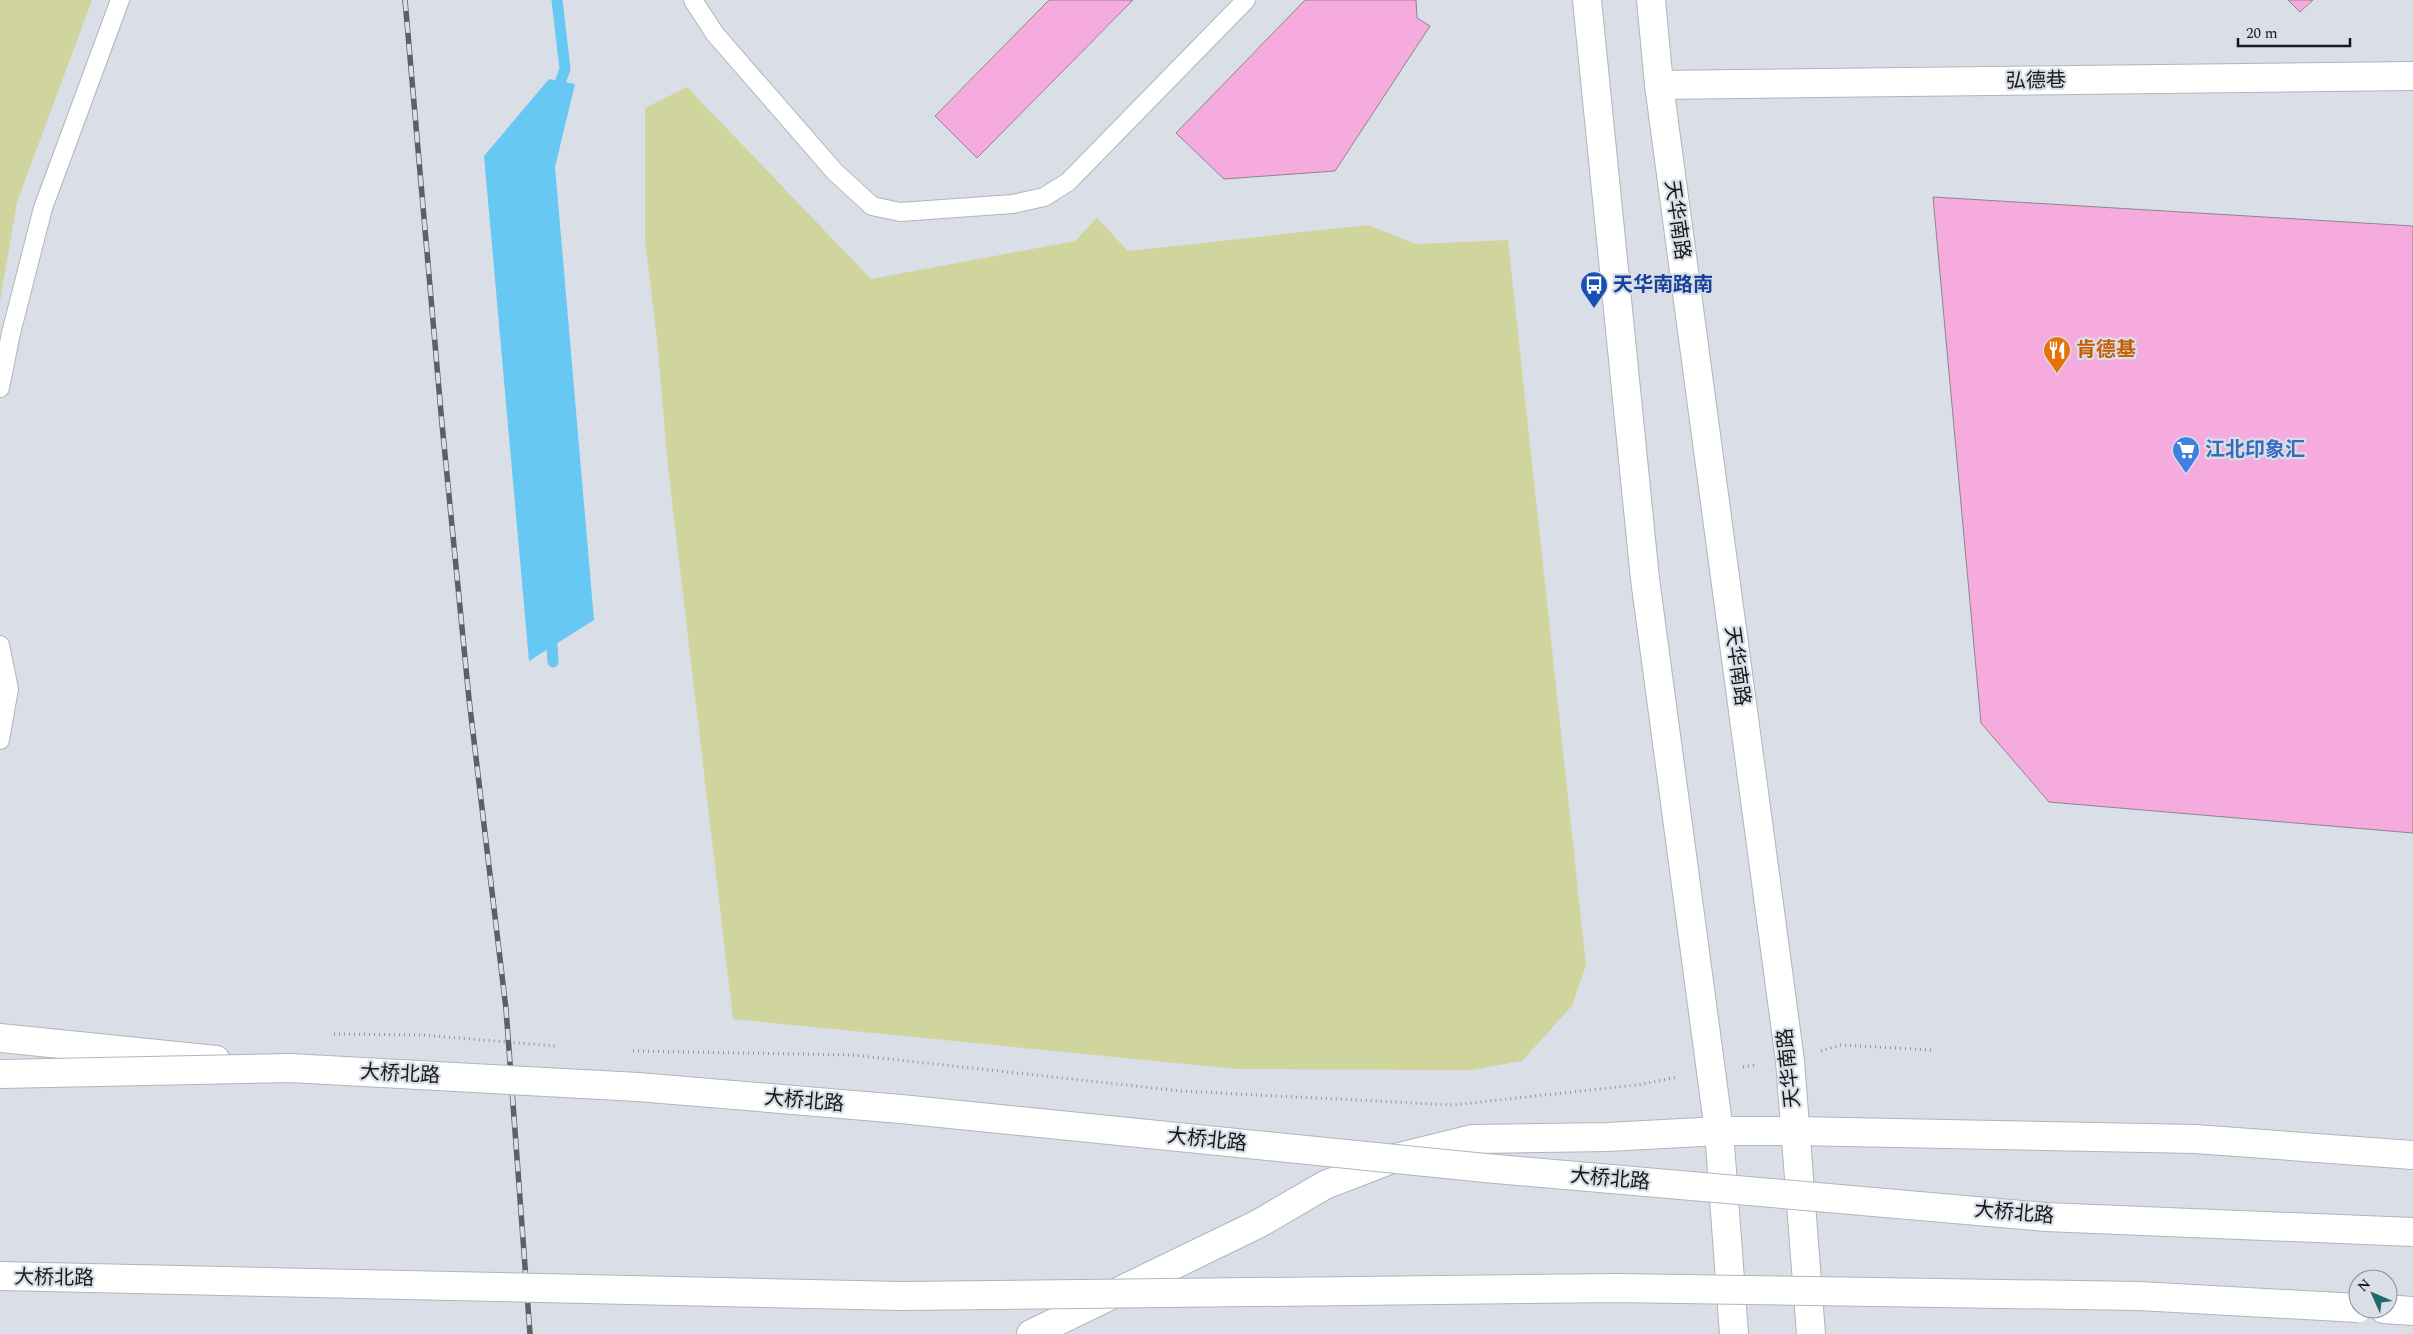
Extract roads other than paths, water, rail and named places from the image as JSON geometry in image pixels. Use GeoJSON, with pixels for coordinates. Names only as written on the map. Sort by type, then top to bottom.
{"type":"FeatureCollection","features":[{"type":"Feature","properties":{"kind":"main road"},"geometry":{"type":"LineString","coordinates":[[1587,0],[1645,579],[1718,1131],[1734,1334]]}},
{"type":"Feature","properties":{"kind":"main road","name":"天华南路"},"geometry":{"type":"LineString","coordinates":[[1651,0],[1659,85],[1790,1061],[1811,1334]]}},
{"type":"Feature","properties":{"kind":"main road","name":"弘德巷"},"geometry":{"type":"LineString","coordinates":[[1659,85],[2413,76]]}},
{"type":"Feature","properties":{"kind":"main road"},"geometry":{"type":"LineString","coordinates":[[0,1038],[290,1068]]}},
{"type":"Feature","properties":{"kind":"main road","name":"大桥北路"},"geometry":{"type":"LineString","coordinates":[[0,1074],[290,1068],[638,1087],[892,1108],[1485,1168],[2046,1217],[2413,1232]]}},
{"type":"Feature","properties":{"kind":"main road"},"geometry":{"type":"LineString","coordinates":[[1031,1334],[1258,1224],[1324,1185],[1395,1158],[1472,1139],[1608,1137],[1718,1131],[1795,1131],[2195,1139],[2413,1155]]}},
{"type":"Feature","properties":{"kind":"main road","name":"大桥北路"},"geometry":{"type":"LineString","coordinates":[[0,1276],[902,1296],[1616,1288],[2139,1296],[2348,1307]]}},
{"type":"Feature","properties":{"kind":"main road"},"geometry":{"type":"LineString","coordinates":[[2398,1309],[2413,1310]]}},
{"type":"Feature","properties":{"kind":"lane"},"geometry":{"type":"LineString","coordinates":[[0,388],[11,333],[44,208],[120,0]]}},
{"type":"Feature","properties":{"kind":"lane"},"geometry":{"type":"LineString","coordinates":[[693,0],[715,34],[835,172],[872,206],[900,212],[1013,204],[1044,197],[1068,182],[1246,0]]}},
{"type":"Feature","properties":{"kind":"lane"},"geometry":{"type":"LineString","coordinates":[[0,645],[9,689],[0,740]]}},
{"type":"Feature","properties":{"kind":"water"},"geometry":{"type":"Polygon","coordinates":[[[549,79],[575,84],[555,167],[594,620],[529,661],[484,156],[549,79]]]}},
{"type":"Feature","properties":{"kind":"waterway"},"geometry":{"type":"LineString","coordinates":[[556,94],[565,69],[557,0]]}},
{"type":"Feature","properties":{"kind":"waterway"},"geometry":{"type":"LineString","coordinates":[[551,631],[553,662]]}},
{"type":"Feature","properties":{"kind":"railway"},"geometry":{"type":"LineString","coordinates":[[405,0],[442,424],[469,699],[506,1009],[530,1334]]}},
{"type":"Feature","properties":{"kind":"place","name":"天华南路南"},"geometry":{"type":"Point","coordinates":[1594,309]}},
{"type":"Feature","properties":{"kind":"place","name":"肯德基"},"geometry":{"type":"Point","coordinates":[2057,374]}},
{"type":"Feature","properties":{"kind":"place","name":"江北印象汇"},"geometry":{"type":"Point","coordinates":[2186,474]}}]}
